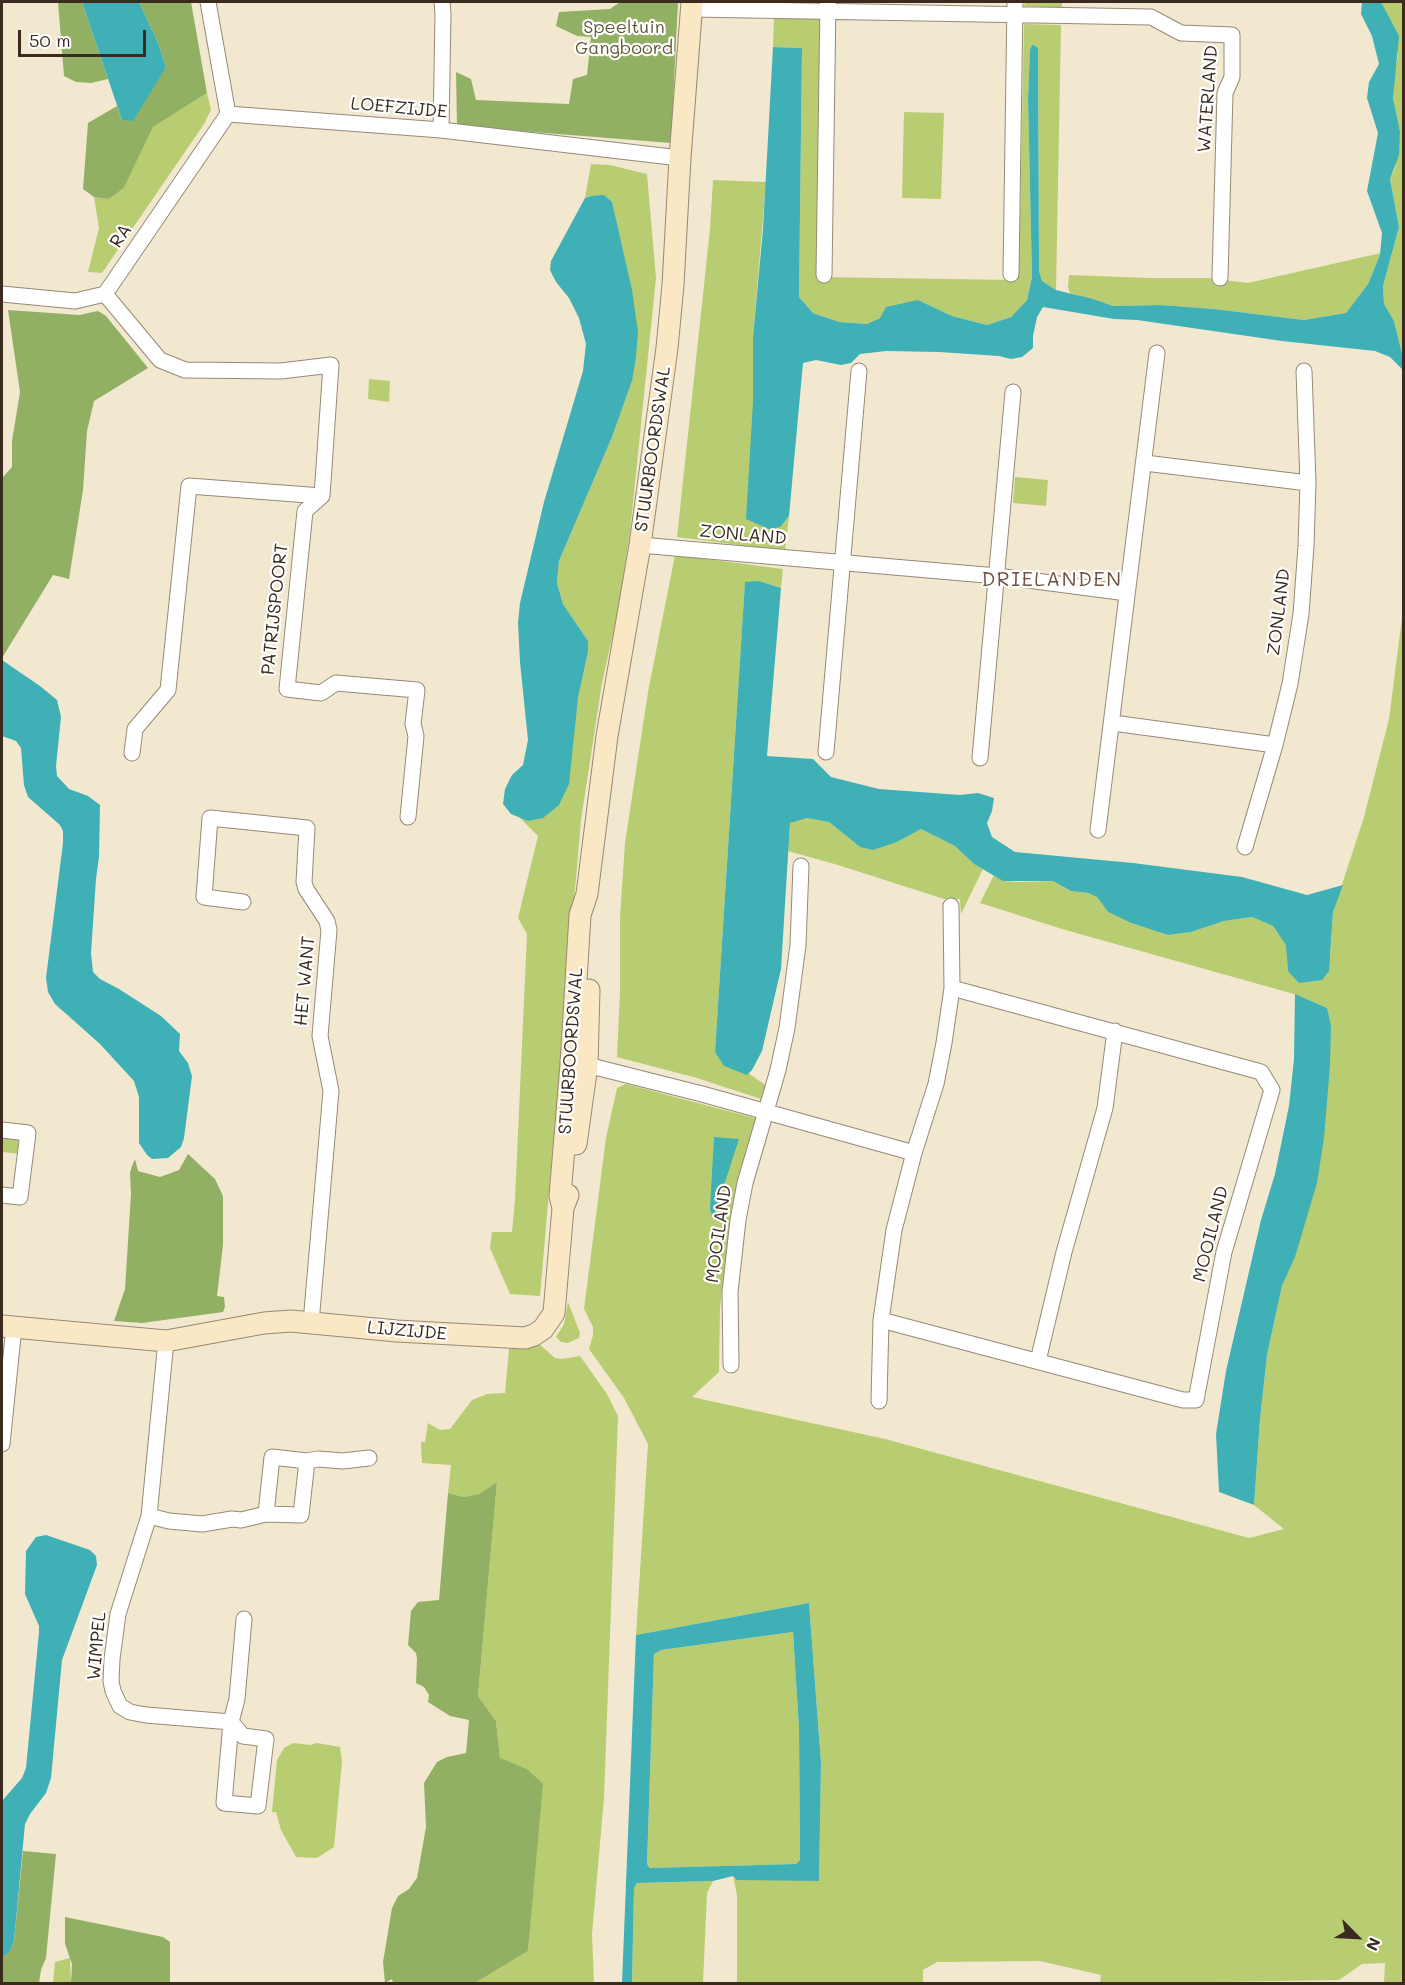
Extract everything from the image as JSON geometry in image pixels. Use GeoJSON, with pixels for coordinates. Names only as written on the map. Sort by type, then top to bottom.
{"type":"FeatureCollection","features":[{"type":"Feature","properties":{"kind":"street"},"geometry":{"type":"LineString","coordinates":[[208,2],[228,114]]}},
{"type":"Feature","properties":{"kind":"street"},"geometry":{"type":"LineString","coordinates":[[441,130],[442,2]]}},
{"type":"Feature","properties":{"kind":"street","name":"WATERLAND"},"geometry":{"type":"LineString","coordinates":[[692,5],[1015,8],[1151,17],[1181,33],[1232,35],[1232,77],[1225,93],[1220,278]]}},
{"type":"Feature","properties":{"kind":"street","name":"STUURBOORDSWAL"},"geometry":{"type":"LineString","coordinates":[[563,1208],[560,1196],[579,1065],[591,912],[587,894],[607,736],[640,545],[667,348],[692,5]]}},
{"type":"Feature","properties":{"kind":"street"},"geometry":{"type":"LineString","coordinates":[[824,275],[828,7]]}},
{"type":"Feature","properties":{"kind":"street"},"geometry":{"type":"LineString","coordinates":[[1011,274],[1015,8]]}},
{"type":"Feature","properties":{"kind":"street","name":"LOEFZIJDE"},"geometry":{"type":"LineString","coordinates":[[228,114],[441,130],[680,158]]}},
{"type":"Feature","properties":{"kind":"street","name":"RA"},"geometry":{"type":"LineString","coordinates":[[105,294],[228,114]]}},
{"type":"Feature","properties":{"kind":"street"},"geometry":{"type":"LineString","coordinates":[[2,294],[75,301],[105,294],[160,360],[185,370],[281,371],[331,366],[322,496],[189,486],[168,690],[135,729],[132,753]]}},
{"type":"Feature","properties":{"kind":"street"},"geometry":{"type":"LineString","coordinates":[[1098,830],[1157,354]]}},
{"type":"Feature","properties":{"kind":"street"},"geometry":{"type":"LineString","coordinates":[[826,752],[859,371]]}},
{"type":"Feature","properties":{"kind":"street","name":"ZONLAND"},"geometry":{"type":"LineString","coordinates":[[1245,847],[1262,794],[1290,684],[1300,614],[1306,546],[1308,483],[1304,371]]}},
{"type":"Feature","properties":{"kind":"street"},"geometry":{"type":"LineString","coordinates":[[980,758],[1013,392]]}},
{"type":"Feature","properties":{"kind":"street"},"geometry":{"type":"LineString","coordinates":[[1145,463],[1308,483]]}},
{"type":"Feature","properties":{"kind":"street","name":"PATRIJSPOORT"},"geometry":{"type":"LineString","coordinates":[[322,496],[305,511],[287,689],[321,693],[336,682],[417,690],[413,724],[416,736],[408,817]]}},
{"type":"Feature","properties":{"kind":"street","name":"ZONLAND"},"geometry":{"type":"LineString","coordinates":[[640,545],[997,576],[1128,592]]}},
{"type":"Feature","properties":{"kind":"street"},"geometry":{"type":"LineString","coordinates":[[1113,723],[1275,745]]}},
{"type":"Feature","properties":{"kind":"street","name":"HET WANT"},"geometry":{"type":"LineString","coordinates":[[243,902],[204,897],[210,818],[307,828],[303,882],[327,921],[329,930],[320,1036],[331,1091],[311,1323]]}},
{"type":"Feature","properties":{"kind":"street","name":"MOOILAND"},"geometry":{"type":"LineString","coordinates":[[731,1365],[730,1292],[738,1220],[748,1174],[778,1070],[794,985],[801,866]]}},
{"type":"Feature","properties":{"kind":"street"},"geometry":{"type":"LineString","coordinates":[[879,1401],[881,1320],[894,1230],[914,1153],[936,1084],[952,988],[951,906]]}},
{"type":"Feature","properties":{"kind":"street","name":"MOOILAND"},"geometry":{"type":"LineString","coordinates":[[881,1320],[1183,1400],[1196,1400],[1224,1252],[1272,1090],[1261,1072],[952,988]]}},
{"type":"Feature","properties":{"kind":"street"},"geometry":{"type":"LineString","coordinates":[[1038,1361],[1064,1252],[1105,1108],[1115,1031]]}},
{"type":"Feature","properties":{"kind":"street"},"geometry":{"type":"LineString","coordinates":[[579,1065],[766,1112],[914,1153]]}},
{"type":"Feature","properties":{"kind":"street"},"geometry":{"type":"LineString","coordinates":[[2,1130],[28,1133],[20,1197],[2,1194]]}},
{"type":"Feature","properties":{"kind":"street","name":"LIJZIJDE"},"geometry":{"type":"LineString","coordinates":[[8,1326],[166,1341],[264,1323],[291,1321],[519,1339],[534,1335],[546,1326],[554,1313],[563,1208]]}},
{"type":"Feature","properties":{"kind":"street"},"geometry":{"type":"LineString","coordinates":[[2,1443],[8,1326]]}},
{"type":"Feature","properties":{"kind":"street","name":"WIMPEL"},"geometry":{"type":"LineString","coordinates":[[166,1341],[149,1516],[118,1614],[112,1659],[112,1691],[120,1706],[137,1713],[231,1722],[243,1736],[266,1739],[258,1806],[224,1803],[231,1722],[237,1699],[244,1619]]}},
{"type":"Feature","properties":{"kind":"street"},"geometry":{"type":"LineString","coordinates":[[266,1514],[272,1457],[307,1461],[369,1458]]}},
{"type":"Feature","properties":{"kind":"street"},"geometry":{"type":"LineString","coordinates":[[149,1516],[169,1521],[202,1524],[232,1519],[241,1520],[266,1514],[301,1515],[307,1461]]}},
{"type":"Feature","properties":{"kind":"green space"},"geometry":{"type":"Polygon","coordinates":[[[58,2],[82,2],[108,79],[91,83],[76,82],[64,76],[58,2]]]}},
{"type":"Feature","properties":{"kind":"green space"},"geometry":{"type":"Polygon","coordinates":[[[139,2],[191,2],[207,93],[153,127],[124,188],[109,199],[94,197],[83,189],[88,123],[117,106],[122,120],[166,67],[158,43],[139,2]]]}},
{"type":"Feature","properties":{"kind":"green space","name":"Speeltuin Gangboord"},"geometry":{"type":"Polygon","coordinates":[[[620,2],[678,2],[671,143],[457,126],[456,72],[471,79],[476,100],[569,104],[573,79],[587,75],[591,37],[577,36],[556,26],[559,12],[610,9],[620,2]]]}},
{"type":"Feature","properties":{"kind":"green space"},"geometry":{"type":"Polygon","coordinates":[[[1025,2],[1062,2],[1062,8],[1024,6],[1025,2]]]}},
{"type":"Feature","properties":{"kind":"green space"},"geometry":{"type":"Polygon","coordinates":[[[1381,2],[1403,2],[1403,358],[1394,321],[1384,304],[1383,286],[1399,227],[1390,179],[1395,168],[1400,131],[1393,98],[1398,55],[1381,2]]]}},
{"type":"Feature","properties":{"kind":"green space"},"geometry":{"type":"Polygon","coordinates":[[[774,17],[823,19],[821,277],[1013,280],[1019,273],[1024,24],[1061,25],[1056,290],[1042,281],[1039,271],[1038,48],[1034,45],[1030,50],[1028,98],[1032,277],[1027,300],[1011,317],[987,325],[952,316],[918,300],[867,324],[839,322],[813,313],[799,297],[802,48],[773,47],[774,17]]]}},
{"type":"Feature","properties":{"kind":"green space"},"geometry":{"type":"Polygon","coordinates":[[[207,93],[211,110],[204,124],[102,273],[88,272],[99,228],[94,197],[109,199],[124,188],[153,127],[207,93]]]}},
{"type":"Feature","properties":{"kind":"green space"},"geometry":{"type":"Polygon","coordinates":[[[904,112],[944,113],[941,199],[902,198],[904,112]]]}},
{"type":"Feature","properties":{"kind":"green space"},"geometry":{"type":"Polygon","coordinates":[[[591,164],[610,165],[647,174],[656,278],[630,532],[618,611],[602,683],[581,820],[540,1296],[510,1294],[490,1248],[492,1232],[512,1232],[515,1200],[527,934],[518,918],[538,836],[519,817],[529,821],[578,698],[588,652],[588,641],[563,604],[557,583],[559,561],[612,437],[632,381],[617,229],[612,202],[591,196],[585,198],[591,164]]]}},
{"type":"Feature","properties":{"kind":"green space"},"geometry":{"type":"Polygon","coordinates":[[[713,180],[766,182],[753,337],[753,402],[780,526],[789,516],[785,551],[677,537],[710,229],[713,180]]]}},
{"type":"Feature","properties":{"kind":"green space"},"geometry":{"type":"Polygon","coordinates":[[[1381,253],[1368,284],[1346,313],[1304,320],[1161,305],[1113,306],[1070,293],[1068,287],[1069,275],[1207,278],[1248,283],[1381,253]]]}},
{"type":"Feature","properties":{"kind":"green space"},"geometry":{"type":"Polygon","coordinates":[[[8,310],[79,315],[98,311],[106,316],[148,368],[94,401],[87,431],[83,490],[69,579],[53,575],[2,658],[2,478],[12,467],[12,441],[20,392],[8,310]]]}},
{"type":"Feature","properties":{"kind":"green space"},"geometry":{"type":"Polygon","coordinates":[[[369,379],[390,381],[389,402],[368,399],[369,379]]]}},
{"type":"Feature","properties":{"kind":"green space"},"geometry":{"type":"Polygon","coordinates":[[[1015,477],[1048,480],[1046,506],[1013,503],[1015,477]]]}},
{"type":"Feature","properties":{"kind":"green space"},"geometry":{"type":"Polygon","coordinates":[[[675,555],[783,569],[781,588],[759,581],[745,583],[715,1052],[725,1066],[748,1073],[767,1086],[764,1100],[697,1078],[617,1057],[620,917],[625,843],[648,692],[675,555]]]}},
{"type":"Feature","properties":{"kind":"green space"},"geometry":{"type":"Polygon","coordinates":[[[1403,610],[1403,1983],[1384,1983],[1385,1963],[1362,1964],[1339,1980],[1100,1984],[1101,1975],[1040,1961],[937,1962],[923,1970],[923,1983],[737,1983],[737,1895],[733,1876],[819,1881],[821,1763],[809,1603],[636,1635],[648,1444],[624,1398],[589,1349],[593,1327],[584,1309],[606,1138],[617,1088],[626,1084],[758,1119],[734,1201],[720,1307],[719,1372],[692,1397],[885,1439],[1249,1538],[1284,1529],[1254,1505],[1260,1419],[1267,1355],[1282,1286],[1295,1256],[1327,1008],[1294,994],[1062,929],[980,903],[994,875],[1003,881],[1053,881],[1071,891],[1088,893],[1097,897],[1108,912],[1131,923],[1168,935],[1191,932],[1224,921],[1252,917],[1273,926],[1287,945],[1288,971],[1330,959],[1333,912],[1364,817],[1389,719],[1403,610]]]}},
{"type":"Feature","properties":{"kind":"green space"},"geometry":{"type":"Polygon","coordinates":[[[807,817],[829,822],[860,847],[897,842],[921,829],[955,846],[974,864],[983,869],[961,914],[960,899],[944,899],[788,851],[790,823],[807,817]]]}},
{"type":"Feature","properties":{"kind":"green space"},"geometry":{"type":"Polygon","coordinates":[[[2,1138],[23,1140],[22,1154],[2,1152],[2,1138]]]}},
{"type":"Feature","properties":{"kind":"green space"},"geometry":{"type":"Polygon","coordinates":[[[188,1154],[215,1179],[223,1196],[223,1245],[217,1296],[224,1297],[223,1312],[142,1323],[114,1321],[125,1289],[131,1194],[130,1173],[135,1159],[138,1171],[160,1177],[179,1170],[188,1154]]]}},
{"type":"Feature","properties":{"kind":"green space"},"geometry":{"type":"Polygon","coordinates":[[[568,1302],[580,1333],[579,1338],[568,1343],[561,1342],[556,1337],[564,1324],[568,1302]]]}},
{"type":"Feature","properties":{"kind":"green space"},"geometry":{"type":"Polygon","coordinates":[[[538,1343],[555,1358],[580,1356],[607,1394],[618,1416],[604,1798],[592,1934],[594,1983],[475,1983],[528,1951],[532,1898],[527,1769],[500,1759],[496,1721],[478,1696],[497,1482],[479,1494],[464,1497],[448,1493],[451,1465],[422,1463],[421,1442],[425,1442],[428,1423],[440,1430],[450,1429],[472,1400],[487,1394],[505,1393],[509,1349],[538,1343]]]}},
{"type":"Feature","properties":{"kind":"green space"},"geometry":{"type":"Polygon","coordinates":[[[497,1482],[478,1696],[496,1721],[500,1758],[527,1769],[543,1784],[528,1951],[475,1983],[393,1983],[392,1979],[385,1983],[383,1962],[392,1908],[398,1896],[409,1889],[417,1878],[426,1827],[424,1783],[437,1762],[447,1757],[466,1753],[469,1720],[450,1716],[428,1702],[429,1695],[424,1687],[416,1683],[416,1653],[408,1645],[411,1611],[418,1602],[439,1600],[448,1493],[464,1497],[479,1494],[497,1482]]]}},
{"type":"Feature","properties":{"kind":"green space"},"geometry":{"type":"Polygon","coordinates":[[[793,1632],[799,1728],[800,1860],[796,1864],[651,1868],[647,1864],[654,1654],[661,1650],[793,1632]]]}},
{"type":"Feature","properties":{"kind":"green space"},"geometry":{"type":"Polygon","coordinates":[[[293,1743],[310,1745],[317,1743],[340,1747],[342,1762],[334,1847],[317,1858],[296,1857],[281,1830],[276,1812],[272,1812],[277,1760],[284,1748],[293,1743]]]}},
{"type":"Feature","properties":{"kind":"green space"},"geometry":{"type":"Polygon","coordinates":[[[23,1851],[56,1854],[46,1958],[39,1983],[2,1984],[2,1958],[10,1951],[14,1941],[23,1851]]]}},
{"type":"Feature","properties":{"kind":"green space"},"geometry":{"type":"Polygon","coordinates":[[[713,1881],[707,1893],[703,1983],[632,1984],[634,1888],[637,1883],[713,1881]]]}},
{"type":"Feature","properties":{"kind":"green space"},"geometry":{"type":"Polygon","coordinates":[[[65,1917],[163,1937],[170,1942],[170,1983],[71,1982],[72,1964],[65,1944],[65,1917]]]}},
{"type":"Feature","properties":{"kind":"green space"},"geometry":{"type":"Polygon","coordinates":[[[70,1958],[71,1983],[53,1984],[55,1962],[70,1958]]]}},
{"type":"Feature","properties":{"kind":"water"},"geometry":{"type":"Polygon","coordinates":[[[82,2],[139,2],[158,43],[166,67],[133,121],[122,120],[82,2]]]}},
{"type":"Feature","properties":{"kind":"water"},"geometry":{"type":"Polygon","coordinates":[[[1362,2],[1381,2],[1399,36],[1393,98],[1400,131],[1399,155],[1390,179],[1399,227],[1383,286],[1384,304],[1394,321],[1403,358],[1403,370],[1390,357],[1375,351],[1282,341],[1137,320],[1114,319],[1043,307],[1037,317],[1033,348],[1022,357],[1011,359],[999,356],[939,352],[886,351],[860,354],[851,363],[841,365],[816,360],[803,363],[789,516],[780,527],[769,529],[746,519],[753,402],[753,337],[763,229],[773,47],[802,48],[799,297],[813,313],[839,322],[867,324],[880,318],[886,307],[918,300],[952,316],[987,325],[1011,317],[1027,300],[1032,277],[1028,98],[1030,50],[1034,45],[1038,48],[1039,271],[1042,281],[1056,290],[1113,306],[1161,305],[1304,320],[1346,313],[1368,284],[1380,255],[1382,233],[1367,191],[1378,133],[1367,98],[1369,82],[1379,64],[1372,36],[1361,14],[1362,2]]]}},
{"type":"Feature","properties":{"kind":"water"},"geometry":{"type":"Polygon","coordinates":[[[604,195],[612,202],[632,290],[638,332],[636,357],[632,381],[612,437],[559,561],[557,583],[563,604],[588,641],[588,652],[578,698],[569,784],[559,805],[543,818],[528,821],[511,814],[503,804],[505,789],[512,775],[523,765],[528,740],[520,662],[518,623],[520,603],[544,502],[583,371],[586,344],[579,318],[550,270],[551,261],[585,198],[604,195]]]}},
{"type":"Feature","properties":{"kind":"water"},"geometry":{"type":"Polygon","coordinates":[[[759,581],[781,588],[767,756],[813,759],[831,777],[879,789],[960,795],[978,793],[994,798],[987,823],[992,837],[1015,852],[1133,863],[1242,877],[1307,895],[1343,885],[1333,912],[1329,971],[1322,980],[1299,983],[1288,971],[1286,945],[1273,926],[1252,917],[1224,921],[1191,932],[1168,935],[1131,923],[1108,912],[1097,897],[1088,893],[1071,891],[1053,881],[1003,881],[974,864],[955,846],[921,829],[897,842],[873,850],[860,847],[829,822],[807,818],[790,823],[781,969],[762,1051],[747,1075],[724,1066],[715,1052],[745,582],[759,581]]]}},
{"type":"Feature","properties":{"kind":"water"},"geometry":{"type":"Polygon","coordinates":[[[2,660],[57,700],[61,717],[57,776],[69,789],[88,796],[100,805],[99,857],[91,953],[93,972],[100,979],[161,1016],[180,1034],[179,1051],[188,1063],[192,1076],[184,1138],[181,1147],[168,1158],[152,1159],[139,1143],[139,1097],[134,1081],[100,1044],[55,1004],[48,992],[46,978],[63,831],[60,825],[28,797],[24,785],[21,748],[16,741],[2,736],[2,660]]]}},
{"type":"Feature","properties":{"kind":"water"},"geometry":{"type":"Polygon","coordinates":[[[1295,994],[1327,1008],[1331,1026],[1330,1065],[1324,1138],[1317,1183],[1295,1257],[1282,1286],[1267,1355],[1254,1505],[1219,1492],[1216,1434],[1226,1371],[1261,1220],[1275,1174],[1289,1106],[1294,1059],[1295,994]]]}},
{"type":"Feature","properties":{"kind":"water"},"geometry":{"type":"Polygon","coordinates":[[[714,1137],[739,1139],[713,1219],[710,1209],[714,1137]]]}},
{"type":"Feature","properties":{"kind":"water"},"geometry":{"type":"Polygon","coordinates":[[[46,1535],[90,1550],[96,1556],[97,1565],[62,1660],[51,1778],[46,1793],[25,1824],[14,1941],[10,1951],[2,1958],[2,1801],[22,1778],[26,1768],[39,1632],[39,1626],[25,1594],[26,1551],[36,1537],[46,1535]]]}},
{"type":"Feature","properties":{"kind":"water"},"geometry":{"type":"Polygon","coordinates":[[[809,1603],[821,1763],[819,1881],[737,1880],[733,1876],[713,1881],[637,1883],[634,1888],[632,1983],[622,1983],[636,1635],[809,1603]],[[793,1632],[661,1650],[654,1654],[647,1864],[650,1868],[796,1864],[800,1860],[799,1728],[793,1632]]]}},
{"type":"Feature","properties":{"kind":"district","name":"DRIELANDEN"},"geometry":{"type":"Point","coordinates":[1052,580]}}]}
